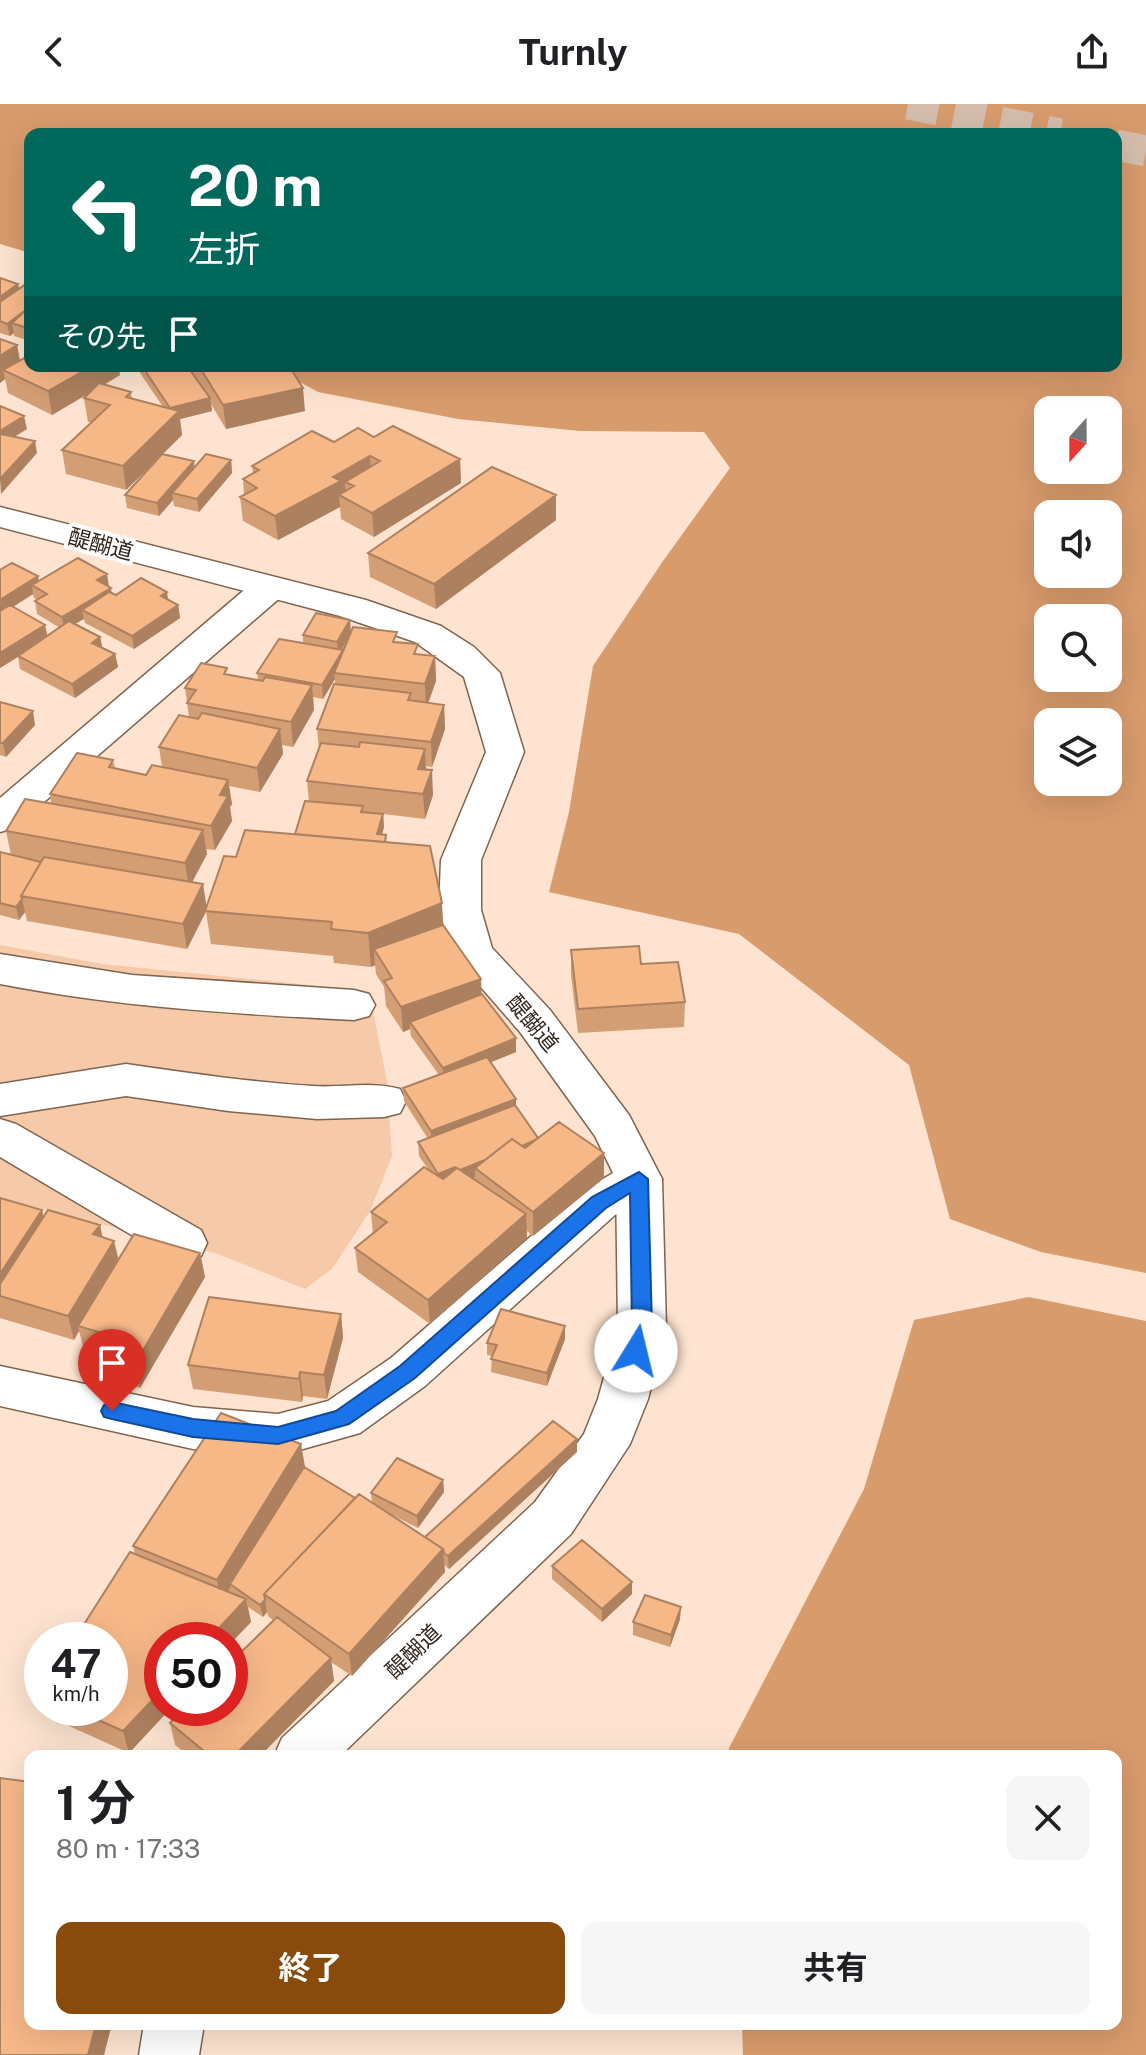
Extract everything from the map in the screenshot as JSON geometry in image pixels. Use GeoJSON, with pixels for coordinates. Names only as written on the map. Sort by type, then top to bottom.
{"type":"FeatureCollection","features":[{"type":"Feature","properties":{"kind":"main road","name":"醍醐道"},"geometry":{"type":"LineString","coordinates":[[0,517],[353,608],[428,634],[461,655],[481,673],[505,752],[461,860],[460,910],[473,954],[535,1021],[613,1127],[639,1179],[642,1327],[623,1399],[605,1444],[553,1518],[308,1750]]}},
{"type":"Feature","properties":{"kind":"main road"},"geometry":{"type":"LineString","coordinates":[[0,819],[269,588]]}},
{"type":"Feature","properties":{"kind":"main road"},"geometry":{"type":"LineString","coordinates":[[0,969],[55,981],[126,989],[354,1005]]}},
{"type":"Feature","properties":{"kind":"main road"},"geometry":{"type":"LineString","coordinates":[[0,1100],[126,1080],[228,1095],[317,1103],[384,1101]]}},
{"type":"Feature","properties":{"kind":"main road"},"geometry":{"type":"LineString","coordinates":[[0,1136],[184,1243]]}},
{"type":"Feature","properties":{"kind":"main road"},"geometry":{"type":"LineString","coordinates":[[0,1386],[207,1429],[278,1435],[342,1418],[408,1372],[599,1203],[639,1179]]}},
{"type":"Feature","properties":{"kind":"main road"},"geometry":{"type":"LineString","coordinates":[[169,2055],[173,2030]]}},
{"type":"Feature","properties":{"kind":"shaded area"},"geometry":{"type":"Polygon","coordinates":[[[0,104],[1146,104],[1146,1273],[1041,1252],[950,1219],[909,1065],[739,934],[549,892],[569,812],[593,666],[730,468],[704,432],[581,431],[458,419],[318,392],[282,372],[1122,372],[1122,128],[24,128],[24,251],[0,244],[0,104]]]}},
{"type":"Feature","properties":{"kind":"shaded area"},"geometry":{"type":"Polygon","coordinates":[[[0,945],[102,964],[369,991],[387,1081],[392,1156],[370,1211],[332,1269],[305,1289],[218,1254],[0,1198],[0,945]]]}},
{"type":"Feature","properties":{"kind":"shaded area"},"geometry":{"type":"Polygon","coordinates":[[[1029,1297],[1146,1321],[1146,2055],[743,2055],[742,2030],[1122,2030],[1122,1750],[729,1750],[864,1489],[914,1320],[1029,1297]]]}},
{"type":"Feature","properties":{"kind":"building"},"geometry":{"type":"Polygon","coordinates":[[[0,278],[18,284],[0,297],[0,278]]]}},
{"type":"Feature","properties":{"kind":"building"},"geometry":{"type":"Polygon","coordinates":[[[24,285],[24,311],[7,324],[0,321],[0,302],[24,285]]]}},
{"type":"Feature","properties":{"kind":"building"},"geometry":{"type":"Polygon","coordinates":[[[24,312],[24,327],[12,323],[24,312]]]}},
{"type":"Feature","properties":{"kind":"building"},"geometry":{"type":"Polygon","coordinates":[[[0,339],[17,345],[0,356],[0,339]]]}},
{"type":"Feature","properties":{"kind":"building"},"geometry":{"type":"Polygon","coordinates":[[[24,358],[24,372],[81,372],[48,391],[3,370],[24,358]]]}},
{"type":"Feature","properties":{"kind":"building"},"geometry":{"type":"Polygon","coordinates":[[[146,372],[191,372],[210,398],[170,408],[146,372]]]}},
{"type":"Feature","properties":{"kind":"building"},"geometry":{"type":"Polygon","coordinates":[[[203,372],[293,372],[303,388],[223,405],[203,372]]]}},
{"type":"Feature","properties":{"kind":"building"},"geometry":{"type":"Polygon","coordinates":[[[99,383],[131,392],[126,397],[179,411],[123,466],[62,450],[110,405],[84,398],[99,383]]]}},
{"type":"Feature","properties":{"kind":"building"},"geometry":{"type":"Polygon","coordinates":[[[0,406],[24,416],[0,431],[0,406]]]}},
{"type":"Feature","properties":{"kind":"building"},"geometry":{"type":"Polygon","coordinates":[[[393,426],[460,459],[372,513],[339,495],[354,486],[345,482],[380,461],[370,456],[333,477],[341,481],[275,516],[240,497],[257,488],[243,479],[259,470],[252,466],[312,431],[334,442],[358,428],[374,437],[393,426]]]}},
{"type":"Feature","properties":{"kind":"building"},"geometry":{"type":"Polygon","coordinates":[[[0,435],[35,441],[0,479],[0,435]]]}},
{"type":"Feature","properties":{"kind":"building"},"geometry":{"type":"Polygon","coordinates":[[[162,454],[194,461],[157,503],[125,495],[162,454]]]}},
{"type":"Feature","properties":{"kind":"building"},"geometry":{"type":"Polygon","coordinates":[[[206,454],[231,460],[197,499],[172,493],[206,454]]]}},
{"type":"Feature","properties":{"kind":"building"},"geometry":{"type":"Polygon","coordinates":[[[492,467],[556,495],[434,584],[368,553],[492,467]]]}},
{"type":"Feature","properties":{"kind":"building"},"geometry":{"type":"Polygon","coordinates":[[[78,558],[107,574],[97,580],[111,588],[62,617],[35,601],[47,594],[32,585],[78,558]]]}},
{"type":"Feature","properties":{"kind":"building"},"geometry":{"type":"Polygon","coordinates":[[[12,563],[38,576],[0,600],[0,570],[12,563]]]}},
{"type":"Feature","properties":{"kind":"building"},"geometry":{"type":"Polygon","coordinates":[[[141,578],[167,592],[161,596],[178,605],[132,636],[82,610],[109,592],[116,595],[141,578]]]}},
{"type":"Feature","properties":{"kind":"building"},"geometry":{"type":"Polygon","coordinates":[[[10,605],[45,625],[0,653],[0,611],[10,605]]]}},
{"type":"Feature","properties":{"kind":"building"},"geometry":{"type":"Polygon","coordinates":[[[316,613],[350,620],[337,642],[303,635],[316,613]]]}},
{"type":"Feature","properties":{"kind":"building"},"geometry":{"type":"Polygon","coordinates":[[[69,621],[100,637],[92,643],[115,654],[72,684],[18,656],[69,621]]]}},
{"type":"Feature","properties":{"kind":"building"},"geometry":{"type":"Polygon","coordinates":[[[353,627],[397,632],[393,642],[418,644],[414,654],[435,656],[425,684],[334,673],[353,627]]]}},
{"type":"Feature","properties":{"kind":"building"},"geometry":{"type":"Polygon","coordinates":[[[279,639],[343,650],[322,685],[257,673],[279,639]]]}},
{"type":"Feature","properties":{"kind":"building"},"geometry":{"type":"Polygon","coordinates":[[[201,663],[227,668],[224,674],[312,685],[291,722],[187,703],[196,690],[185,688],[201,663]]]}},
{"type":"Feature","properties":{"kind":"building"},"geometry":{"type":"Polygon","coordinates":[[[334,684],[411,693],[408,700],[444,705],[431,742],[317,729],[334,684]]]}},
{"type":"Feature","properties":{"kind":"building"},"geometry":{"type":"Polygon","coordinates":[[[0,702],[33,711],[3,743],[0,743],[0,702]]]}},
{"type":"Feature","properties":{"kind":"building"},"geometry":{"type":"Polygon","coordinates":[[[202,713],[280,729],[257,768],[159,747],[179,715],[198,719],[202,713]]]}},
{"type":"Feature","properties":{"kind":"building"},"geometry":{"type":"Polygon","coordinates":[[[360,742],[425,749],[418,769],[432,770],[423,794],[307,781],[321,743],[359,747],[360,742]]]}},
{"type":"Feature","properties":{"kind":"building"},"geometry":{"type":"Polygon","coordinates":[[[77,753],[113,760],[109,767],[146,775],[152,765],[228,780],[220,795],[228,796],[211,826],[50,794],[77,753]]]}},
{"type":"Feature","properties":{"kind":"building"},"geometry":{"type":"Polygon","coordinates":[[[25,799],[203,830],[185,863],[6,831],[25,799]]]}},
{"type":"Feature","properties":{"kind":"building"},"geometry":{"type":"Polygon","coordinates":[[[305,801],[363,806],[361,812],[383,814],[377,834],[386,835],[385,842],[295,834],[305,801]]]}},
{"type":"Feature","properties":{"kind":"building"},"geometry":{"type":"Polygon","coordinates":[[[245,830],[430,846],[442,903],[368,933],[331,929],[332,922],[205,911],[224,856],[236,857],[245,830]]]}},
{"type":"Feature","properties":{"kind":"building"},"geometry":{"type":"Polygon","coordinates":[[[0,852],[41,862],[16,907],[0,903],[0,852]]]}},
{"type":"Feature","properties":{"kind":"building"},"geometry":{"type":"Polygon","coordinates":[[[44,857],[203,884],[183,924],[21,896],[44,857]]]}},
{"type":"Feature","properties":{"kind":"building"},"geometry":{"type":"Polygon","coordinates":[[[443,925],[481,979],[401,1007],[384,981],[392,978],[374,949],[443,925]]]}},
{"type":"Feature","properties":{"kind":"building"},"geometry":{"type":"Polygon","coordinates":[[[639,946],[641,964],[678,962],[685,1002],[578,1009],[571,950],[639,946]]]}},
{"type":"Feature","properties":{"kind":"building"},"geometry":{"type":"Polygon","coordinates":[[[482,994],[516,1038],[443,1068],[410,1022],[482,994]]]}},
{"type":"Feature","properties":{"kind":"building"},"geometry":{"type":"Polygon","coordinates":[[[487,1057],[516,1099],[431,1131],[403,1088],[487,1057]]]}},
{"type":"Feature","properties":{"kind":"building"},"geometry":{"type":"Polygon","coordinates":[[[515,1105],[538,1138],[522,1146],[512,1139],[485,1160],[460,1170],[455,1167],[438,1174],[418,1142],[515,1105]]]}},
{"type":"Feature","properties":{"kind":"building"},"geometry":{"type":"Polygon","coordinates":[[[559,1122],[604,1153],[533,1212],[475,1168],[512,1139],[525,1148],[559,1122]]]}},
{"type":"Feature","properties":{"kind":"building"},"geometry":{"type":"Polygon","coordinates":[[[424,1167],[443,1179],[457,1168],[526,1214],[428,1300],[355,1248],[387,1222],[371,1212],[424,1167]]]}},
{"type":"Feature","properties":{"kind":"building"},"geometry":{"type":"Polygon","coordinates":[[[0,1198],[42,1210],[0,1274],[0,1198]]]}},
{"type":"Feature","properties":{"kind":"building"},"geometry":{"type":"Polygon","coordinates":[[[48,1210],[100,1225],[93,1234],[114,1241],[68,1316],[0,1296],[0,1284],[48,1210]]]}},
{"type":"Feature","properties":{"kind":"building"},"geometry":{"type":"Polygon","coordinates":[[[134,1234],[200,1253],[135,1364],[98,1352],[109,1335],[78,1326],[134,1234]]]}},
{"type":"Feature","properties":{"kind":"building"},"geometry":{"type":"Polygon","coordinates":[[[209,1297],[341,1314],[324,1375],[300,1372],[299,1379],[188,1365],[209,1297]]]}},
{"type":"Feature","properties":{"kind":"building"},"geometry":{"type":"Polygon","coordinates":[[[501,1309],[565,1326],[547,1373],[491,1359],[497,1345],[487,1343],[501,1309]]]}},
{"type":"Feature","properties":{"kind":"building"},"geometry":{"type":"Polygon","coordinates":[[[221,1413],[301,1444],[217,1580],[133,1546],[221,1413]]]}},
{"type":"Feature","properties":{"kind":"building"},"geometry":{"type":"Polygon","coordinates":[[[553,1421],[577,1439],[448,1556],[425,1537],[553,1421]]]}},
{"type":"Feature","properties":{"kind":"building"},"geometry":{"type":"Polygon","coordinates":[[[397,1458],[443,1480],[417,1516],[371,1493],[397,1458]]]}},
{"type":"Feature","properties":{"kind":"building"},"geometry":{"type":"Polygon","coordinates":[[[304,1467],[355,1498],[264,1594],[265,1600],[260,1605],[230,1584],[304,1467]]]}},
{"type":"Feature","properties":{"kind":"building"},"geometry":{"type":"Polygon","coordinates":[[[359,1494],[443,1549],[349,1654],[264,1594],[359,1494]]]}},
{"type":"Feature","properties":{"kind":"building"},"geometry":{"type":"Polygon","coordinates":[[[582,1540],[632,1582],[602,1609],[552,1566],[582,1540]]]}},
{"type":"Feature","properties":{"kind":"building"},"geometry":{"type":"Polygon","coordinates":[[[130,1552],[246,1599],[225,1622],[144,1622],[144,1709],[128,1726],[128,1622],[85,1622],[130,1552]]]}},
{"type":"Feature","properties":{"kind":"building"},"geometry":{"type":"Polygon","coordinates":[[[645,1595],[681,1607],[671,1635],[633,1622],[645,1595]]]}},
{"type":"Feature","properties":{"kind":"building"},"geometry":{"type":"Polygon","coordinates":[[[277,1617],[331,1658],[240,1750],[203,1750],[174,1726],[248,1726],[248,1645],[277,1617]]]}},
{"type":"Feature","properties":{"kind":"building"},"geometry":{"type":"Polygon","coordinates":[[[112,1726],[128,1726],[123,1731],[112,1726]]]}},
{"type":"Feature","properties":{"kind":"building"},"geometry":{"type":"Polygon","coordinates":[[[0,1778],[24,1781],[24,2030],[94,2030],[88,2055],[0,2055],[0,1778]]]}},
{"type":"Feature","properties":{"kind":"tunnel"},"geometry":{"type":"LineString","coordinates":[[908,104],[1030,128]]}},
{"type":"Feature","properties":{"kind":"tunnel"},"geometry":{"type":"LineString","coordinates":[[1122,146],[1146,151]]}},
{"type":"Feature","properties":{"kind":"route"},"geometry":{"type":"LineString","coordinates":[[112,1411],[193,1428],[278,1435],[342,1418],[408,1372],[554,1239],[599,1203],[639,1179],[642,1327],[636,1351]]}}]}
